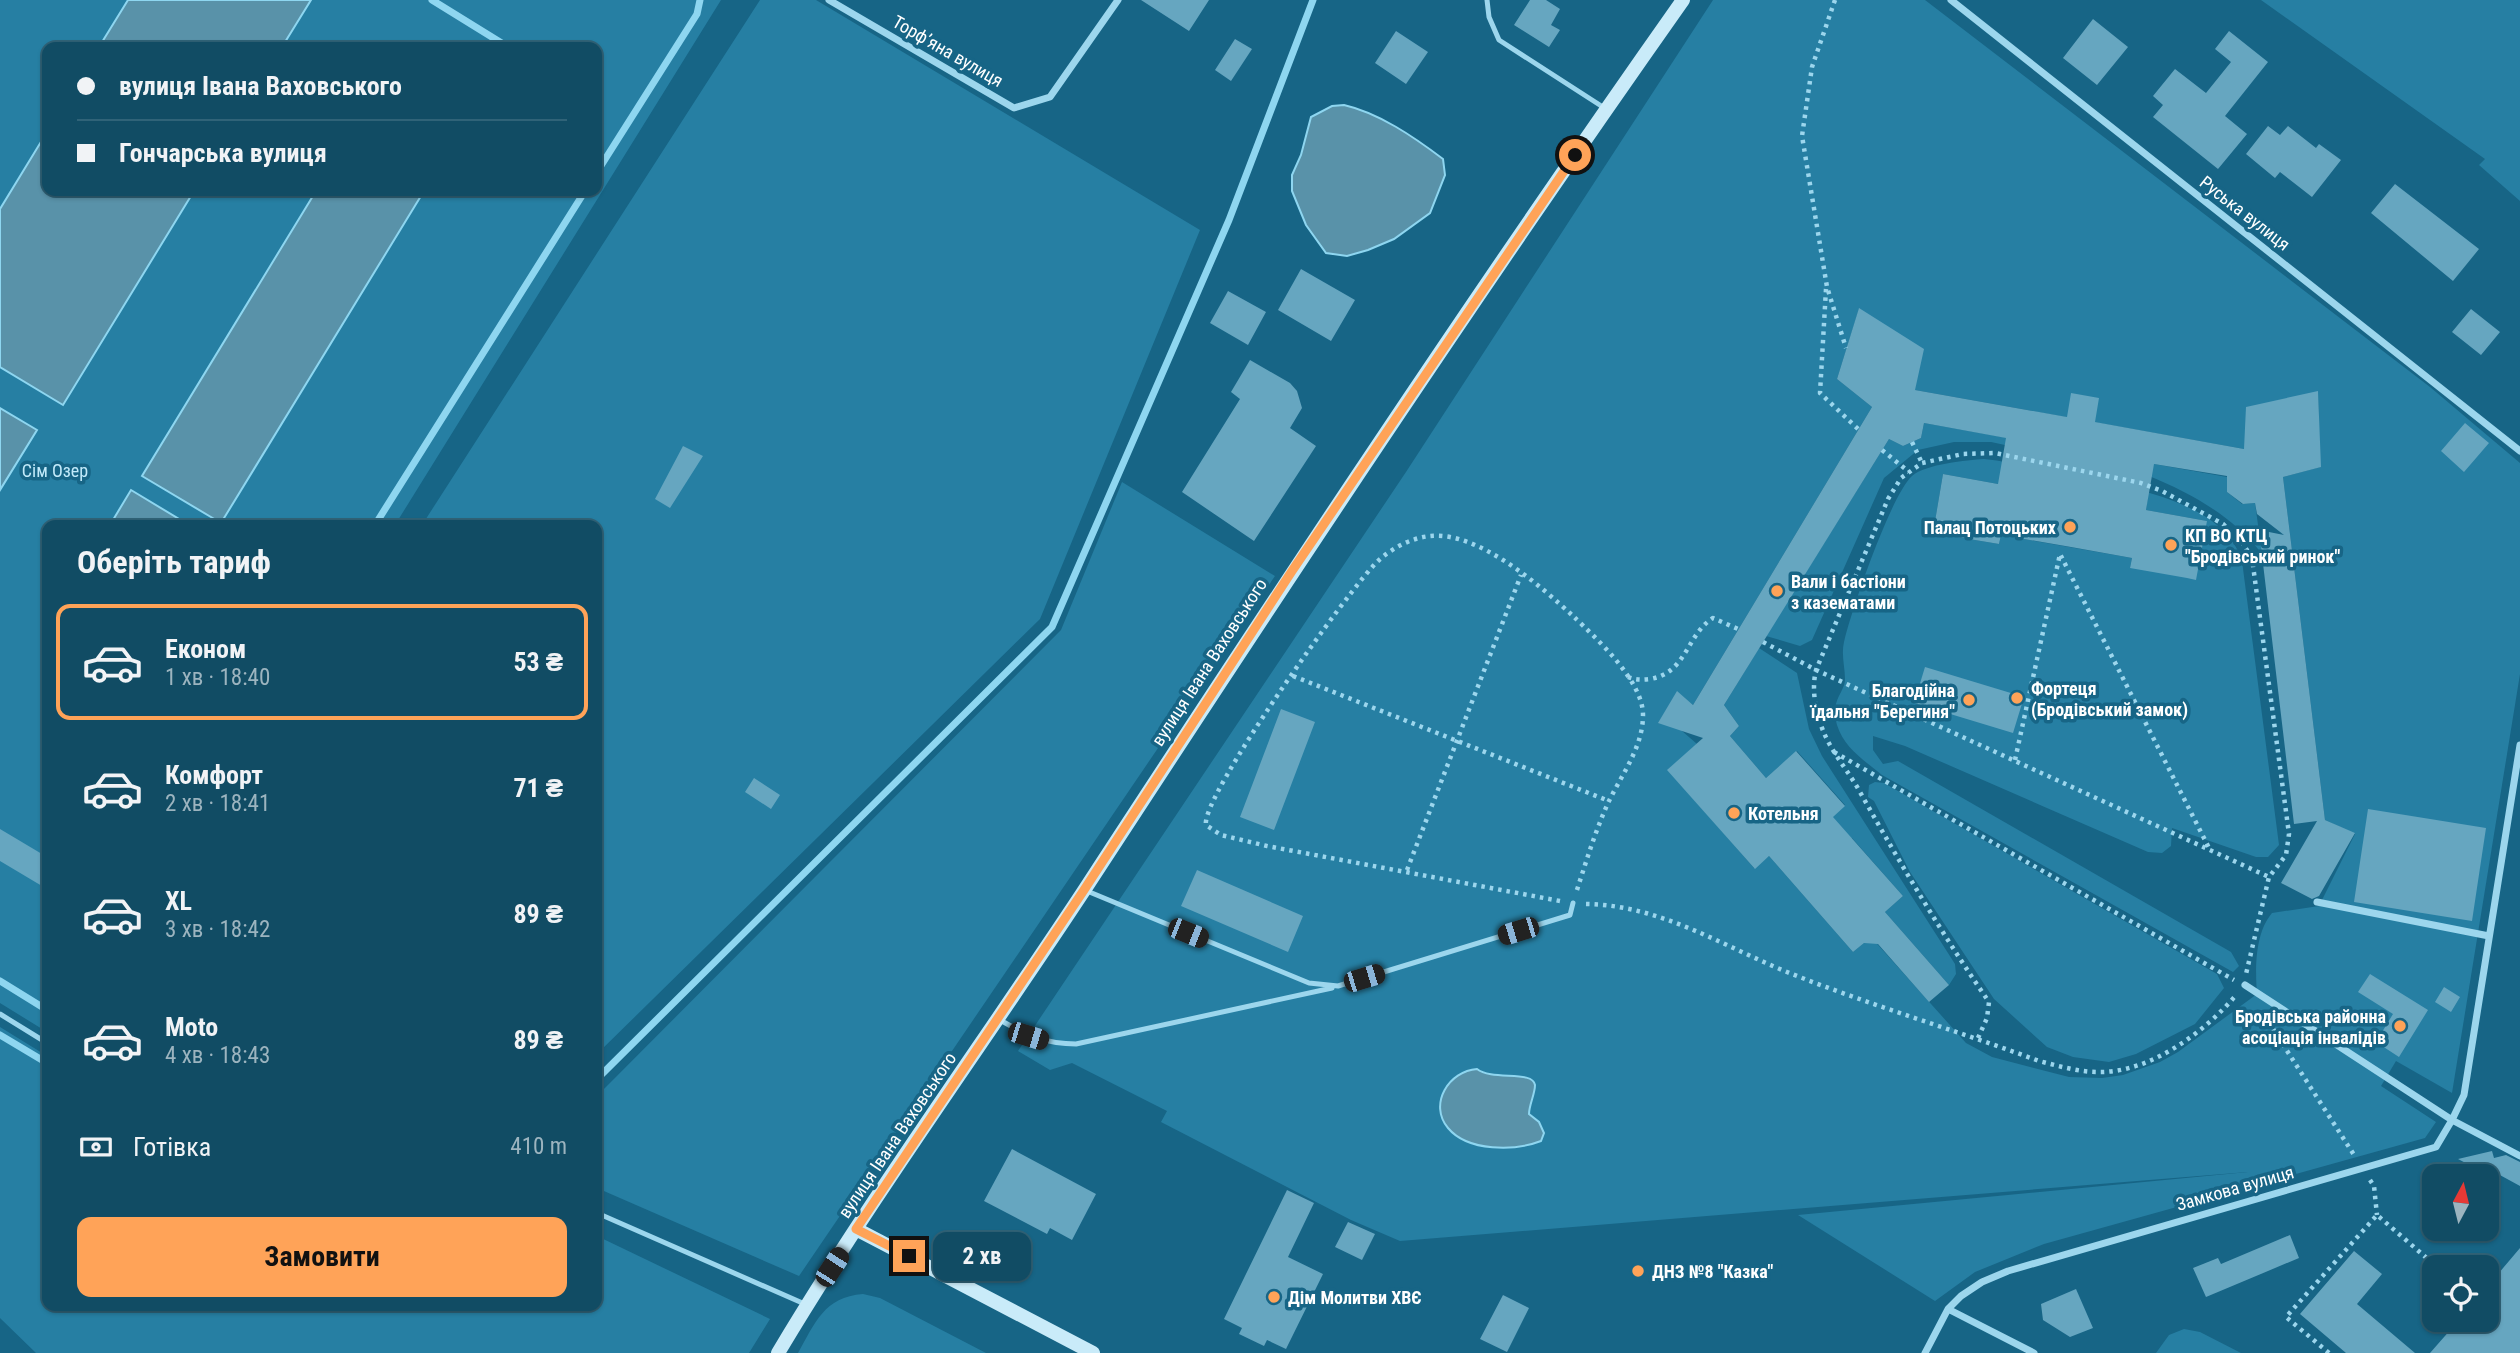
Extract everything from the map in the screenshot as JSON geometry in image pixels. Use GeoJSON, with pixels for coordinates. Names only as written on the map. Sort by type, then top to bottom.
{"type":"FeatureCollection","features":[{"type":"Feature","properties":{"kind":"main road","name":"вулиця Івана Ваховського"},"geometry":{"type":"LineString","coordinates":[[778,1353],[856,1229],[999,1019],[1292,571],[1683,0]]}},
{"type":"Feature","properties":{"kind":"main road"},"geometry":{"type":"LineString","coordinates":[[856,1229],[1093,1353]]}},
{"type":"Feature","properties":{"kind":"street","name":"Торфʼяна вулиця"},"geometry":{"type":"LineString","coordinates":[[829,0],[1014,108],[1050,97],[1118,0]]}},
{"type":"Feature","properties":{"kind":"street","name":"Руська вулиця"},"geometry":{"type":"LineString","coordinates":[[1951,0],[2520,451]]}},
{"type":"Feature","properties":{"kind":"street","name":"Замкова вулиця"},"geometry":{"type":"LineString","coordinates":[[1948,1309],[1971,1288],[2008,1271],[2436,1147],[2464,1095],[2520,745]]}},
{"type":"Feature","properties":{"kind":"street"},"geometry":{"type":"LineString","coordinates":[[2317,902],[2489,936]]}},
{"type":"Feature","properties":{"kind":"street"},"geometry":{"type":"LineString","coordinates":[[2245,985],[2452,1120],[2520,1156]]}},
{"type":"Feature","properties":{"kind":"street"},"geometry":{"type":"LineString","coordinates":[[1925,1353],[1948,1309],[2034,1353]]}},
{"type":"Feature","properties":{"kind":"lane"},"geometry":{"type":"LineString","coordinates":[[1487,0],[1489,17],[1499,40],[1606,109]]}},
{"type":"Feature","properties":{"kind":"lane"},"geometry":{"type":"LineString","coordinates":[[1084,890],[1310,983],[1338,986]]}},
{"type":"Feature","properties":{"kind":"lane"},"geometry":{"type":"LineString","coordinates":[[999,1019],[1028,1036],[1053,1044],[1076,1044],[1338,986],[1570,915],[1573,903]]}},
{"type":"Feature","properties":{"kind":"lane"},"geometry":{"type":"LineString","coordinates":[[0,1014],[42,1040]]}},
{"type":"Feature","properties":{"kind":"lane"},"geometry":{"type":"LineString","coordinates":[[602,1215],[807,1305]]}},
{"type":"Feature","properties":{"kind":"path"},"geometry":{"type":"LineString","coordinates":[[1835,0],[1812,67],[1802,136],[1827,287],[1846,348]]}},
{"type":"Feature","properties":{"kind":"path"},"geometry":{"type":"LineString","coordinates":[[1827,287],[1820,393],[1858,429]]}},
{"type":"Feature","properties":{"kind":"path"},"geometry":{"type":"LineString","coordinates":[[1912,442],[1922,463]]}},
{"type":"Feature","properties":{"kind":"path"},"geometry":{"type":"LineString","coordinates":[[1882,450],[1909,472]]}},
{"type":"Feature","properties":{"kind":"path"},"geometry":{"type":"LineString","coordinates":[[1573,903],[1591,842],[1642,730],[1643,709],[1628,677],[1615,660],[1546,591],[1464,539],[1431,536],[1403,544],[1385,554],[1371,568],[1227,773],[1207,810],[1206,825],[1221,835],[1573,903],[1633,909],[1673,921],[1791,974],[1978,1038],[2069,1069],[2099,1073],[2119,1070],[2175,1048],[2204,1027],[2245,985],[2269,877],[2286,855],[2289,834],[2252,558],[2241,541],[2223,524],[2199,509],[2141,483],[1995,453],[1963,454],[1922,463],[1909,472],[1888,499],[1816,670],[1814,695],[1820,722],[1834,751],[1906,876],[1989,1002],[1987,1018],[1978,1038]]}},
{"type":"Feature","properties":{"kind":"path"},"geometry":{"type":"LineString","coordinates":[[2015,761],[2060,554],[2209,849]]}},
{"type":"Feature","properties":{"kind":"path"},"geometry":{"type":"LineString","coordinates":[[1407,870],[1521,575]]}},
{"type":"Feature","properties":{"kind":"path"},"geometry":{"type":"LineString","coordinates":[[1628,677],[1635,680],[1650,679],[1674,669],[1713,618],[1738,629]]}},
{"type":"Feature","properties":{"kind":"path"},"geometry":{"type":"LineString","coordinates":[[1763,642],[1816,670],[2269,877]]}},
{"type":"Feature","properties":{"kind":"path"},"geometry":{"type":"LineString","coordinates":[[1293,676],[1609,801]]}},
{"type":"Feature","properties":{"kind":"path"},"geometry":{"type":"LineString","coordinates":[[1834,751],[2245,985],[2374,1186],[2376,1216],[2286,1317],[2329,1353]]}},
{"type":"Feature","properties":{"kind":"path"},"geometry":{"type":"LineString","coordinates":[[2376,1216],[2423,1255]]}},
{"type":"Feature","properties":{"kind":"green space","name":"Сім Озер"},"geometry":{"type":"Polygon","coordinates":[[[0,0],[721,0],[602,192],[602,42],[42,42],[42,196],[599,196],[398,520],[42,520],[42,1029],[0,1003],[0,0]]]}},
{"type":"Feature","properties":{"kind":"green space"},"geometry":{"type":"Polygon","coordinates":[[[760,0],[816,0],[1200,230],[1040,619],[602,1049],[602,520],[425,520],[760,0]]]}},
{"type":"Feature","properties":{"kind":"green space"},"geometry":{"type":"Polygon","coordinates":[[[1713,0],[1925,0],[2430,387],[2520,463],[2520,674],[2452,1093],[2396,1061],[2381,1086],[2436,1122],[2425,1138],[2044,1244],[1975,1272],[1935,1301],[1798,1215],[2248,1172],[1400,1241],[1351,1220],[1161,1122],[1167,1111],[1072,1063],[1050,1070],[1018,1051],[1406,472],[1713,0]],[[1859,309],[1837,379],[1872,407],[1693,705],[1677,692],[1682,731],[1697,744],[1668,770],[1754,868],[1769,856],[1853,952],[1871,937],[1966,1043],[1992,1057],[2069,1077],[2102,1078],[2123,1075],[2160,1062],[2178,1052],[2257,994],[2257,951],[2266,921],[2272,913],[2319,906],[2355,834],[2325,820],[2283,477],[2320,467],[2318,392],[2244,449],[1915,390],[1859,309]]]}},
{"type":"Feature","properties":{"kind":"green space"},"geometry":{"type":"Polygon","coordinates":[[[2261,0],[2520,0],[2520,201],[2479,165],[2485,159],[2261,0]]]}},
{"type":"Feature","properties":{"kind":"green space"},"geometry":{"type":"Polygon","coordinates":[[[1924,423],[2227,477],[2227,492],[2242,504],[2255,503],[2262,554],[2238,529],[2211,508],[2149,476],[1991,442],[1954,442],[1918,450],[1884,478],[1812,640],[1800,646],[1766,636],[1889,439],[1903,446],[1921,438],[1924,423]]]}},
{"type":"Feature","properties":{"kind":"green space"},"geometry":{"type":"Polygon","coordinates":[[[1984,459],[2117,485],[2169,499],[2215,523],[2232,540],[2242,561],[2279,845],[2268,857],[2256,857],[2172,828],[2171,846],[2162,853],[2148,852],[1905,746],[1873,736],[1873,750],[1883,764],[1898,761],[2231,952],[2239,966],[2233,972],[1882,775],[1856,753],[1840,733],[1835,709],[1844,684],[1844,642],[1863,581],[1903,487],[1912,476],[1927,468],[1984,459]],[[1943,474],[1933,533],[1999,544],[2001,535],[2132,558],[2130,568],[2207,521],[2146,510],[2148,496],[1998,484],[1943,474]]]}},
{"type":"Feature","properties":{"kind":"green space"},"geometry":{"type":"Polygon","coordinates":[[[1122,482],[1275,576],[799,1276],[602,1190],[602,1091],[1061,630],[1122,482]]]}},
{"type":"Feature","properties":{"kind":"green space"},"geometry":{"type":"Polygon","coordinates":[[[1759,648],[1797,673],[1809,729],[1822,756],[1955,964],[1956,974],[1949,985],[1885,912],[1903,896],[1852,838],[1834,855],[1815,833],[1845,805],[1797,751],[1766,778],[1730,736],[1739,726],[1724,705],[1759,648]]]}},
{"type":"Feature","properties":{"kind":"green space"},"geometry":{"type":"Polygon","coordinates":[[[1875,782],[1884,783],[2217,974],[2224,988],[2195,1024],[2136,1054],[2109,1062],[2073,1057],[2047,1047],[1994,999],[1910,872],[1874,801],[1868,797],[1869,785],[1875,782]]]}},
{"type":"Feature","properties":{"kind":"green space"},"geometry":{"type":"Polygon","coordinates":[[[0,1027],[42,1053],[42,1311],[602,1311],[602,1238],[770,1319],[749,1353],[36,1353],[0,1318],[0,1027]]]}},
{"type":"Feature","properties":{"kind":"green space"},"geometry":{"type":"Polygon","coordinates":[[[863,1294],[880,1298],[986,1353],[798,1353],[822,1313],[839,1300],[863,1294]]]}},
{"type":"Feature","properties":{"kind":"green space"},"geometry":{"type":"Polygon","coordinates":[[[2184,1329],[2200,1332],[2241,1353],[2156,1353],[2169,1335],[2184,1329]]]}},
{"type":"Feature","properties":{"kind":"shaded area"},"geometry":{"type":"Polygon","coordinates":[[[128,0],[311,0],[285,42],[102,42],[128,0]]]}},
{"type":"Feature","properties":{"kind":"shaded area"},"geometry":{"type":"Polygon","coordinates":[[[1344,105],[1383,120],[1420,142],[1443,159],[1445,175],[1430,213],[1394,239],[1347,256],[1326,253],[1306,225],[1292,191],[1292,175],[1301,155],[1311,117],[1332,106],[1344,105]]]}},
{"type":"Feature","properties":{"kind":"shaded area"},"geometry":{"type":"Polygon","coordinates":[[[42,140],[42,196],[191,196],[63,405],[0,367],[0,209],[42,140]]]}},
{"type":"Feature","properties":{"kind":"shaded area"},"geometry":{"type":"Polygon","coordinates":[[[313,196],[421,196],[223,520],[216,520],[142,476],[313,196]]]}},
{"type":"Feature","properties":{"kind":"shaded area"},"geometry":{"type":"Polygon","coordinates":[[[0,408],[37,430],[0,490],[0,408]]]}},
{"type":"Feature","properties":{"kind":"shaded area"},"geometry":{"type":"Polygon","coordinates":[[[131,490],[181,520],[113,520],[131,490]]]}},
{"type":"Feature","properties":{"kind":"shaded area"},"geometry":{"type":"Polygon","coordinates":[[[1477,1069],[1484,1073],[1533,1080],[1535,1088],[1529,1114],[1539,1122],[1544,1133],[1541,1141],[1518,1147],[1492,1147],[1467,1142],[1448,1128],[1440,1109],[1444,1090],[1458,1076],[1477,1069]]]}},
{"type":"Feature","properties":{"kind":"building"},"geometry":{"type":"Polygon","coordinates":[[[1141,0],[1209,0],[1189,31],[1141,0]]]}},
{"type":"Feature","properties":{"kind":"building"},"geometry":{"type":"Polygon","coordinates":[[[1530,0],[1546,0],[1560,9],[1551,25],[1560,30],[1549,47],[1514,25],[1530,0]]]}},
{"type":"Feature","properties":{"kind":"building"},"geometry":{"type":"Polygon","coordinates":[[[2093,19],[2128,47],[2097,85],[2063,58],[2093,19]]]}},
{"type":"Feature","properties":{"kind":"building"},"geometry":{"type":"Polygon","coordinates":[[[1396,31],[1428,52],[1406,84],[1375,63],[1396,31]]]}},
{"type":"Feature","properties":{"kind":"building"},"geometry":{"type":"Polygon","coordinates":[[[2229,31],[2268,62],[2225,116],[2247,134],[2218,169],[2153,117],[2163,105],[2153,96],[2175,69],[2206,93],[2231,62],[2215,49],[2229,31]]]}},
{"type":"Feature","properties":{"kind":"building"},"geometry":{"type":"Polygon","coordinates":[[[1235,39],[1252,49],[1231,81],[1215,70],[1235,39]]]}},
{"type":"Feature","properties":{"kind":"building"},"geometry":{"type":"Polygon","coordinates":[[[2268,126],[2280,135],[2288,126],[2316,148],[2319,144],[2341,160],[2312,197],[2280,172],[2275,178],[2246,154],[2268,126]]]}},
{"type":"Feature","properties":{"kind":"building"},"geometry":{"type":"Polygon","coordinates":[[[2395,184],[2479,249],[2453,281],[2371,213],[2395,184]]]}},
{"type":"Feature","properties":{"kind":"building"},"geometry":{"type":"Polygon","coordinates":[[[1301,269],[1355,300],[1331,341],[1278,310],[1301,269]]]}},
{"type":"Feature","properties":{"kind":"building"},"geometry":{"type":"Polygon","coordinates":[[[1228,291],[1266,312],[1248,345],[1210,323],[1228,291]]]}},
{"type":"Feature","properties":{"kind":"building"},"geometry":{"type":"Polygon","coordinates":[[[1859,308],[1924,349],[1915,390],[2067,417],[2071,393],[2099,398],[2095,422],[2244,449],[2246,407],[2318,391],[2321,467],[2283,477],[2325,820],[2355,833],[2319,896],[2312,899],[2281,883],[2317,821],[2294,824],[2259,530],[2284,535],[2257,514],[2255,503],[2243,504],[2227,492],[2227,476],[2154,464],[2146,510],[2207,521],[2196,580],[2130,568],[2132,558],[2071,547],[2001,535],[1999,544],[1933,533],[1943,474],[1998,484],[2006,438],[1924,423],[1921,438],[1903,446],[1889,439],[1724,705],[1739,726],[1730,736],[1766,778],[1796,751],[1845,806],[1833,817],[1903,896],[1885,912],[1949,985],[1929,1002],[1878,944],[1864,943],[1853,952],[1769,856],[1755,869],[1667,770],[1703,738],[1658,723],[1677,691],[1693,705],[1872,407],[1837,379],[1859,308]]]}},
{"type":"Feature","properties":{"kind":"building"},"geometry":{"type":"Polygon","coordinates":[[[2471,309],[2500,332],[2481,355],[2452,332],[2471,309]]]}},
{"type":"Feature","properties":{"kind":"building"},"geometry":{"type":"Polygon","coordinates":[[[1250,360],[1290,383],[1297,391],[1302,408],[1290,428],[1316,446],[1254,541],[1182,492],[1240,399],[1231,392],[1250,360]]]}},
{"type":"Feature","properties":{"kind":"building"},"geometry":{"type":"Polygon","coordinates":[[[2465,423],[2489,443],[2464,472],[2441,451],[2465,423]]]}},
{"type":"Feature","properties":{"kind":"building"},"geometry":{"type":"Polygon","coordinates":[[[683,446],[703,456],[670,508],[655,499],[683,446]]]}},
{"type":"Feature","properties":{"kind":"building","name":"Благодійна їдальня \"Берегиня\""},"geometry":{"type":"Polygon","coordinates":[[[1925,667],[2024,697],[2013,733],[1914,703],[1925,667]]]}},
{"type":"Feature","properties":{"kind":"building"},"geometry":{"type":"Polygon","coordinates":[[[1281,709],[1315,722],[1274,830],[1240,817],[1281,709]]]}},
{"type":"Feature","properties":{"kind":"building"},"geometry":{"type":"Polygon","coordinates":[[[754,778],[780,795],[771,809],[745,792],[754,778]]]}},
{"type":"Feature","properties":{"kind":"building"},"geometry":{"type":"Polygon","coordinates":[[[2368,809],[2486,828],[2472,921],[2354,902],[2368,809]]]}},
{"type":"Feature","properties":{"kind":"building"},"geometry":{"type":"Polygon","coordinates":[[[0,829],[42,854],[42,886],[0,861],[0,829]]]}},
{"type":"Feature","properties":{"kind":"building"},"geometry":{"type":"Polygon","coordinates":[[[1197,870],[1303,916],[1288,952],[1181,906],[1197,870]]]}},
{"type":"Feature","properties":{"kind":"building"},"geometry":{"type":"Polygon","coordinates":[[[2370,974],[2428,1010],[2399,1057],[2376,1042],[2393,1014],[2358,992],[2370,974]]]}},
{"type":"Feature","properties":{"kind":"building"},"geometry":{"type":"Polygon","coordinates":[[[2444,987],[2460,997],[2451,1012],[2435,1002],[2444,987]]]}},
{"type":"Feature","properties":{"kind":"building"},"geometry":{"type":"Polygon","coordinates":[[[1012,1149],[1096,1194],[1072,1240],[1050,1228],[1047,1234],[984,1201],[1012,1149]]]}},
{"type":"Feature","properties":{"kind":"building"},"geometry":{"type":"Polygon","coordinates":[[[2492,1151],[2494,1158],[2506,1155],[2520,1162],[2520,1186],[2499,1175],[2499,1164],[2468,1164],[2458,1159],[2492,1151]]]}},
{"type":"Feature","properties":{"kind":"building","name":"Дім Молитви ХВЄ"},"geometry":{"type":"Polygon","coordinates":[[[1287,1190],[1314,1203],[1288,1257],[1323,1274],[1286,1349],[1267,1340],[1264,1346],[1239,1334],[1242,1328],[1224,1319],[1287,1190]]]}},
{"type":"Feature","properties":{"kind":"building"},"geometry":{"type":"Polygon","coordinates":[[[1348,1222],[1375,1234],[1362,1260],[1335,1247],[1348,1222]]]}},
{"type":"Feature","properties":{"kind":"building"},"geometry":{"type":"Polygon","coordinates":[[[2290,1235],[2299,1258],[2206,1297],[2193,1268],[2218,1258],[2221,1264],[2290,1235]]]}},
{"type":"Feature","properties":{"kind":"building"},"geometry":{"type":"Polygon","coordinates":[[[2520,1248],[2520,1353],[2430,1353],[2448,1332],[2499,1332],[2499,1273],[2520,1248]]]}},
{"type":"Feature","properties":{"kind":"building"},"geometry":{"type":"Polygon","coordinates":[[[2354,1251],[2382,1274],[2357,1304],[2415,1353],[2346,1353],[2300,1314],[2354,1251]]]}},
{"type":"Feature","properties":{"kind":"building"},"geometry":{"type":"Polygon","coordinates":[[[2076,1289],[2093,1328],[2070,1337],[2043,1320],[2041,1304],[2076,1289]]]}},
{"type":"Feature","properties":{"kind":"building"},"geometry":{"type":"Polygon","coordinates":[[[1503,1295],[1529,1308],[1507,1352],[1480,1339],[1503,1295]]]}},
{"type":"Feature","properties":{"kind":"waterway"},"geometry":{"type":"LineString","coordinates":[[432,0],[500,42]]}},
{"type":"Feature","properties":{"kind":"waterway"},"geometry":{"type":"LineString","coordinates":[[602,164],[697,14],[700,0]]}},
{"type":"Feature","properties":{"kind":"waterway"},"geometry":{"type":"LineString","coordinates":[[602,1074],[1052,627],[1229,220],[1313,0]]}},
{"type":"Feature","properties":{"kind":"waterway"},"geometry":{"type":"LineString","coordinates":[[378,520],[582,196]]}},
{"type":"Feature","properties":{"kind":"waterway"},"geometry":{"type":"LineString","coordinates":[[0,981],[42,1007]]}},
{"type":"Feature","properties":{"kind":"waterway"},"geometry":{"type":"LineString","coordinates":[[0,1035],[42,1060]]}},
{"type":"Feature","properties":{"kind":"place","name":"Палац Потоцьких"},"geometry":{"type":"Point","coordinates":[2070,527]}},
{"type":"Feature","properties":{"kind":"place","name":"КП ВО КТЦ \"Бродівський ринок\""},"geometry":{"type":"Point","coordinates":[2171,545]}},
{"type":"Feature","properties":{"kind":"place","name":"Вали і бастіони з казематами"},"geometry":{"type":"Point","coordinates":[1777,591]}},
{"type":"Feature","properties":{"kind":"place","name":"Фортеця (Бродівський замок)"},"geometry":{"type":"Point","coordinates":[2017,698]}},
{"type":"Feature","properties":{"kind":"place","name":"Благодійна їдальня \"Берегиня\""},"geometry":{"type":"Point","coordinates":[1969,700]}},
{"type":"Feature","properties":{"kind":"place","name":"Котельня"},"geometry":{"type":"Point","coordinates":[1734,813]}},
{"type":"Feature","properties":{"kind":"place","name":"Бродівська районна асоціація інвалідів"},"geometry":{"type":"Point","coordinates":[2400,1026]}},
{"type":"Feature","properties":{"kind":"place","name":"ДНЗ №8 \"Казка\""},"geometry":{"type":"Point","coordinates":[1638,1271]}},
{"type":"Feature","properties":{"kind":"place","name":"Дім Молитви ХВЄ"},"geometry":{"type":"Point","coordinates":[1274,1297]}},
{"type":"Feature","properties":{"kind":"route"},"geometry":{"type":"LineString","coordinates":[[909,1256],[856,1229],[999,1019],[1292,571],[1575,155]]}}]}
